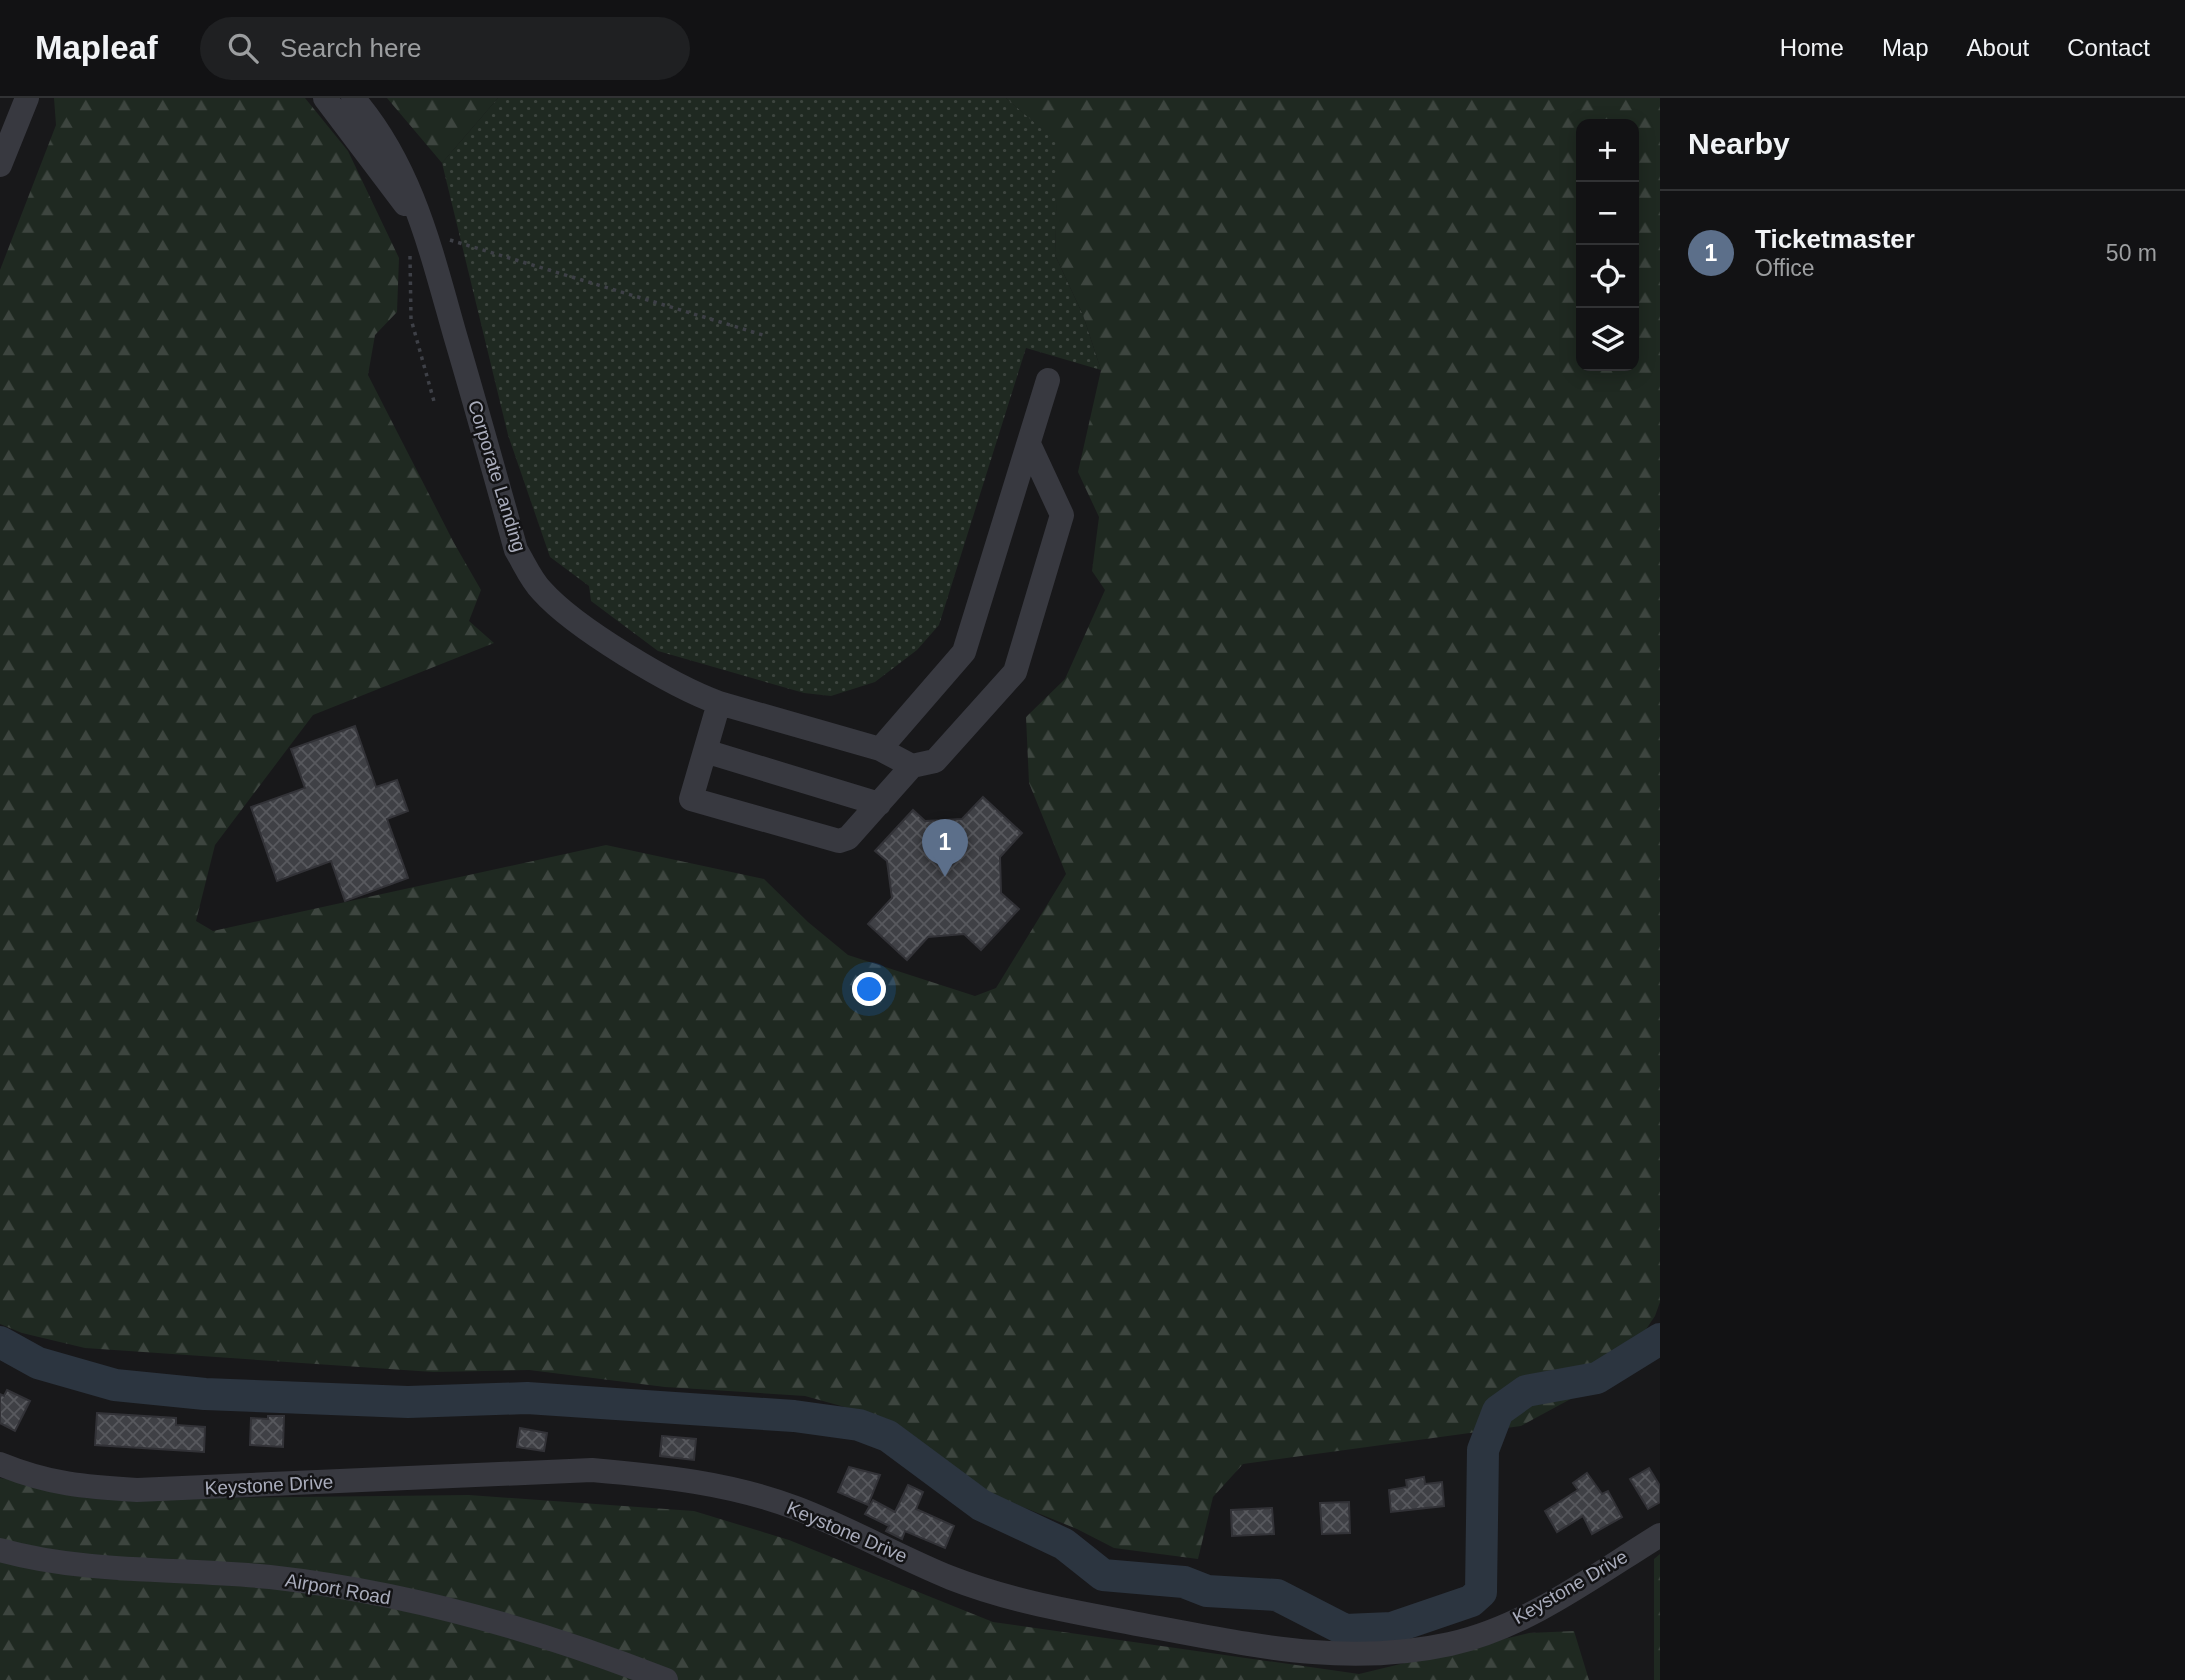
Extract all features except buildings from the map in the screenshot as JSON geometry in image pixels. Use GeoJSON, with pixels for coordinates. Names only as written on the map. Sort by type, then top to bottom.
{"type":"FeatureCollection","features":[{"type":"Feature","properties":{"kind":"street"},"geometry":{"type":"LineString","coordinates":[[2,157],[27,98]]}},
{"type":"Feature","properties":{"kind":"street"},"geometry":{"type":"LineString","coordinates":[[325,98],[426,233]]}},
{"type":"Feature","properties":{"kind":"street"},"geometry":{"type":"LineString","coordinates":[[353,98],[391,149],[426,233]]}},
{"type":"Feature","properties":{"kind":"street","name":"Corporate Landing"},"geometry":{"type":"LineString","coordinates":[[426,233],[516,550],[541,590],[572,618],[692,694],[880,749],[912,766]]}},
{"type":"Feature","properties":{"kind":"street"},"geometry":{"type":"LineString","coordinates":[[880,749],[964,652],[1048,380]]}},
{"type":"Feature","properties":{"kind":"street"},"geometry":{"type":"LineString","coordinates":[[719,703],[691,799],[839,841],[848,838],[912,766],[935,761],[1015,672],[1062,515],[1028,444]]}},
{"type":"Feature","properties":{"kind":"street"},"geometry":{"type":"LineString","coordinates":[[705,751],[879,804]]}},
{"type":"Feature","properties":{"kind":"street","name":"Keystone Drive"},"geometry":{"type":"LineString","coordinates":[[0,1464],[40,1480],[85,1488],[137,1490],[592,1470],[659,1476],[727,1487],[794,1507],[950,1577],[1054,1610],[1257,1647],[1328,1656],[1452,1644],[1521,1619],[1660,1535]]}},
{"type":"Feature","properties":{"kind":"street","name":"Airport Road"},"geometry":{"type":"LineString","coordinates":[[0,1550],[84,1565],[272,1578],[397,1598],[555,1640],[666,1680]]}},
{"type":"Feature","properties":{"kind":"path"},"geometry":{"type":"LineString","coordinates":[[435,405],[411,319],[408,260],[414,243],[426,233],[763,335]]}},
{"type":"Feature","properties":{"kind":"green space"},"geometry":{"type":"Polygon","coordinates":[[[54,98],[305,98],[348,151],[399,258],[397,312],[375,335],[368,375],[481,590],[469,621],[494,643],[313,715],[215,845],[196,921],[213,931],[606,845],[764,879],[808,922],[848,955],[975,996],[996,988],[1066,874],[1029,783],[1026,717],[1065,679],[1105,590],[1092,571],[1099,517],[1078,472],[1101,370],[1083,315],[1055,255],[1058,143],[1006,98],[1660,98],[1660,1302],[1655,1316],[1615,1375],[1521,1426],[1243,1464],[1213,1497],[1198,1559],[1114,1548],[1077,1529],[956,1480],[888,1419],[805,1396],[665,1387],[529,1370],[433,1372],[85,1348],[22,1333],[0,1324],[0,270],[56,125],[54,98]]]}},
{"type":"Feature","properties":{"kind":"green space"},"geometry":{"type":"Polygon","coordinates":[[[387,98],[498,98],[442,163],[387,98]]]}},
{"type":"Feature","properties":{"kind":"green space"},"geometry":{"type":"Polygon","coordinates":[[[498,98],[1006,98],[1059,143],[1055,255],[1083,315],[1101,370],[1026,348],[939,625],[917,650],[875,682],[831,696],[804,693],[658,651],[591,601],[589,586],[550,557],[508,435],[442,163],[498,98]]]}},
{"type":"Feature","properties":{"kind":"green space"},"geometry":{"type":"Polygon","coordinates":[[[0,1478],[138,1499],[469,1495],[694,1511],[789,1540],[993,1622],[1359,1674],[1529,1633],[1574,1631],[1589,1680],[0,1680],[0,1478]]]}},
{"type":"Feature","properties":{"kind":"green space"},"geometry":{"type":"Polygon","coordinates":[[[1660,1554],[1660,1680],[1654,1680],[1654,1559],[1660,1554]]]}},
{"type":"Feature","properties":{"kind":"waterway"},"geometry":{"type":"LineString","coordinates":[[0,1342],[38,1363],[115,1385],[205,1394],[408,1402],[527,1398],[794,1416],[859,1425],[888,1436],[981,1505],[1064,1544],[1103,1575],[1184,1582],[1207,1591],[1277,1595],[1345,1630],[1392,1628],[1471,1601],[1481,1592],[1483,1450],[1498,1411],[1526,1391],[1597,1378],[1660,1339]]}},
{"type":"Feature","properties":{"kind":"place","name":"Ticketmaster"},"geometry":{"type":"Point","coordinates":[945,877]}}]}
